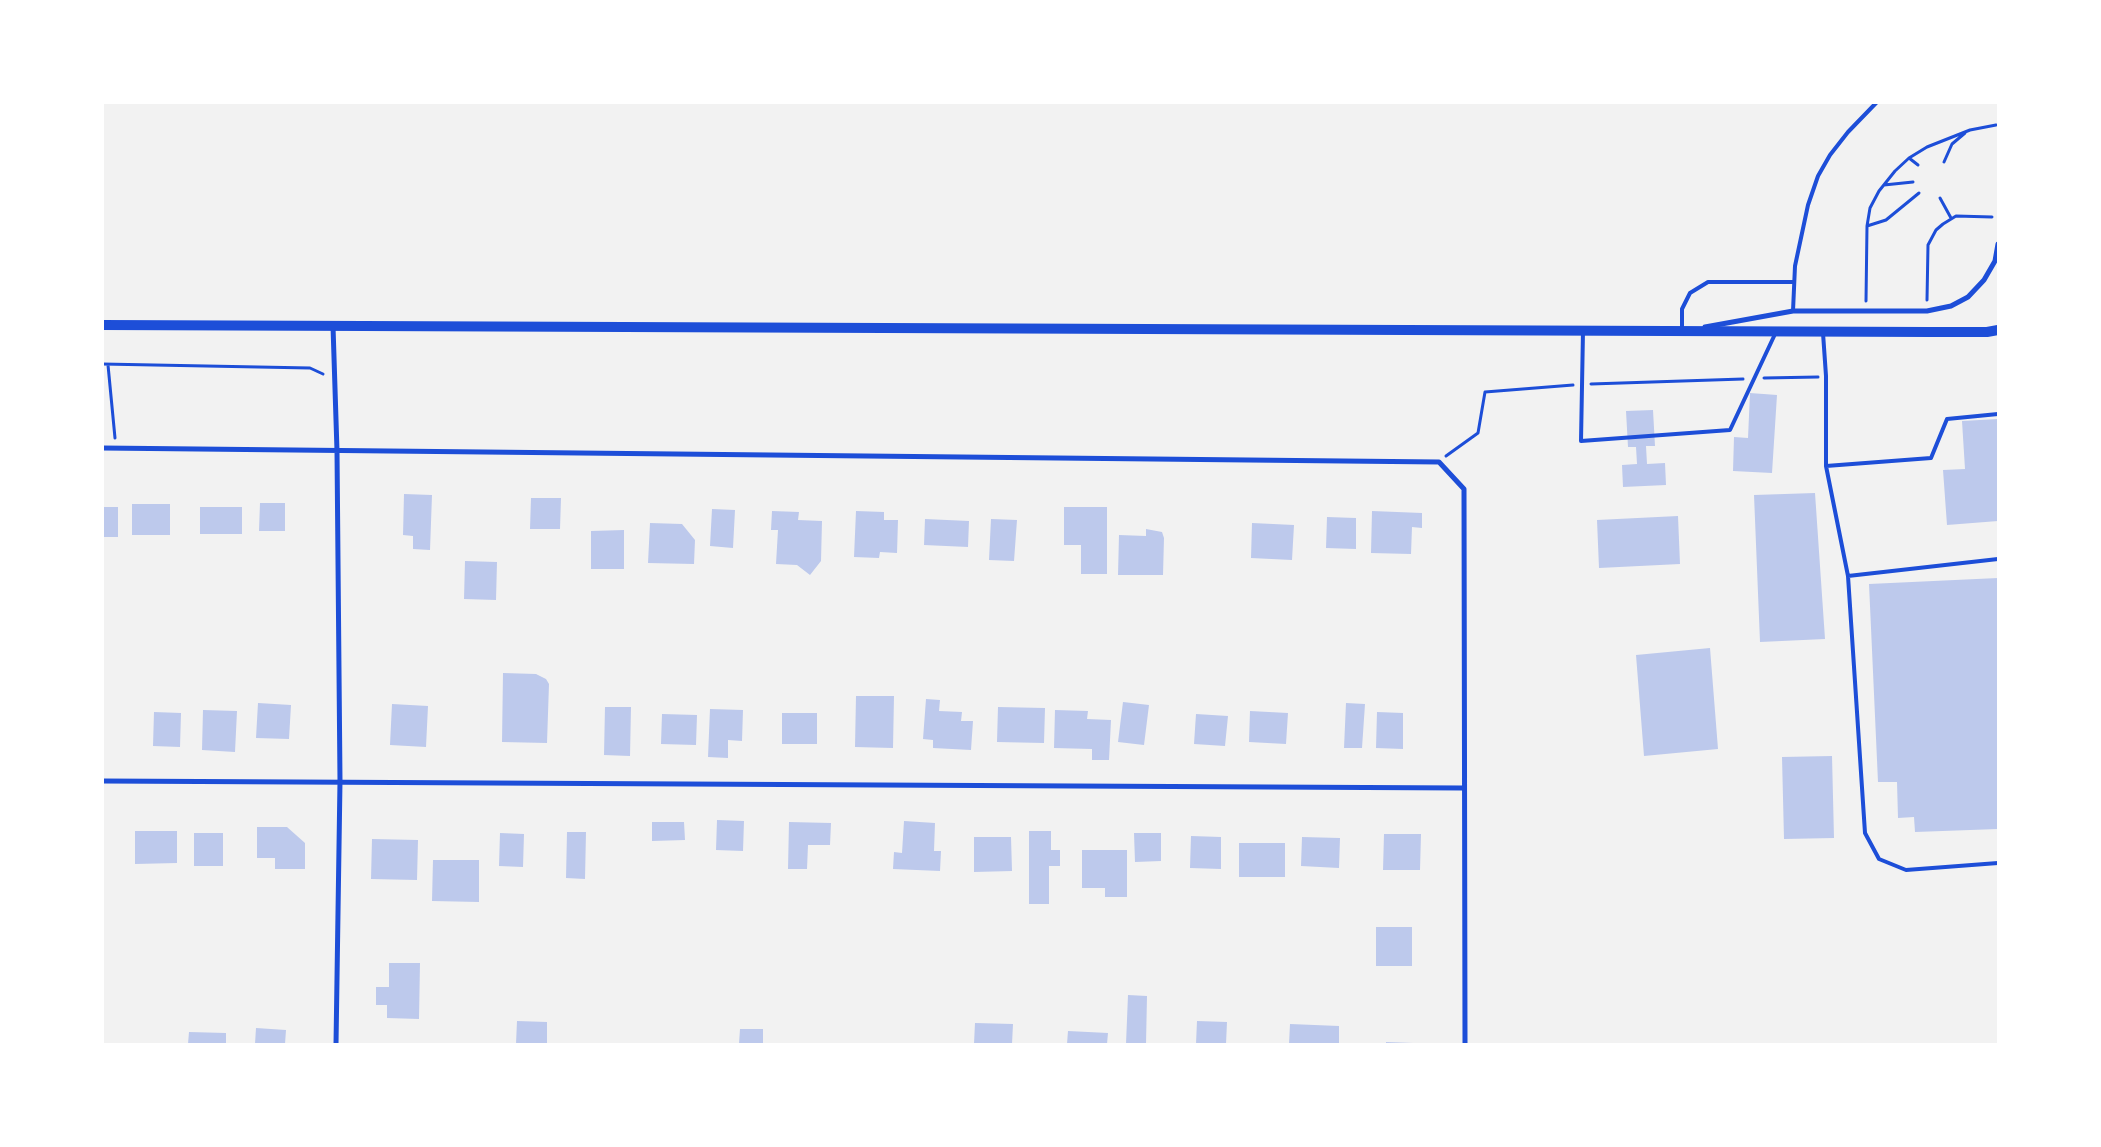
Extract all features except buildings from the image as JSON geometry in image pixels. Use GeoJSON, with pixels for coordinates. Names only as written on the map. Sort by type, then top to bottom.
{"type":"FeatureCollection","features":[{"type":"Feature","properties":{"kind":"main road"},"geometry":{"type":"LineString","coordinates":[[102,325],[1777,332],[1987,332],[1998,330]]}},
{"type":"Feature","properties":{"kind":"main road"},"geometry":{"type":"LineString","coordinates":[[1987,332],[1998,335]]}},
{"type":"Feature","properties":{"kind":"street"},"geometry":{"type":"LineString","coordinates":[[1682,331],[1793,312],[1927,311],[1951,306],[1968,297],[1984,280],[1995,261],[1998,244]]}},
{"type":"Feature","properties":{"kind":"street"},"geometry":{"type":"LineString","coordinates":[[333,326],[337,451],[340,781],[336,1044]]}},
{"type":"Feature","properties":{"kind":"street"},"geometry":{"type":"LineString","coordinates":[[102,448],[1439,462],[1464,489],[1463,788],[1465,1044]]}},
{"type":"Feature","properties":{"kind":"street"},"geometry":{"type":"LineString","coordinates":[[102,781],[1463,788]]}},
{"type":"Feature","properties":{"kind":"lane"},"geometry":{"type":"LineString","coordinates":[[1793,312],[1795,266],[1808,205],[1818,176],[1830,155],[1848,132],[1877,102]]}},
{"type":"Feature","properties":{"kind":"lane"},"geometry":{"type":"LineString","coordinates":[[1682,331],[1682,309],[1690,293],[1708,282],[1794,282]]}},
{"type":"Feature","properties":{"kind":"lane"},"geometry":{"type":"LineString","coordinates":[[1583,331],[1580,441],[1730,430],[1777,332]]}},
{"type":"Feature","properties":{"kind":"lane"},"geometry":{"type":"LineString","coordinates":[[1823,332],[1826,376],[1826,466],[1848,576],[1865,833],[1879,859],[1906,870],[1998,863]]}},
{"type":"Feature","properties":{"kind":"lane"},"geometry":{"type":"LineString","coordinates":[[1826,466],[1930,458],[1947,419],[1998,414]]}},
{"type":"Feature","properties":{"kind":"lane"},"geometry":{"type":"LineString","coordinates":[[1848,576],[1998,559]]}},
{"type":"Feature","properties":{"kind":"path"},"geometry":{"type":"LineString","coordinates":[[1866,301],[1867,226],[1870,208],[1884,185],[1909,158],[1927,147],[1969,130],[1996,125]]}},
{"type":"Feature","properties":{"kind":"path"},"geometry":{"type":"LineString","coordinates":[[1944,162],[1952,144],[1958,137],[1969,130]]}},
{"type":"Feature","properties":{"kind":"path"},"geometry":{"type":"LineString","coordinates":[[1909,158],[1918,166]]}},
{"type":"Feature","properties":{"kind":"path"},"geometry":{"type":"LineString","coordinates":[[1884,185],[1913,182]]}},
{"type":"Feature","properties":{"kind":"path"},"geometry":{"type":"LineString","coordinates":[[1867,226],[1886,220],[1918,193]]}},
{"type":"Feature","properties":{"kind":"path"},"geometry":{"type":"LineString","coordinates":[[1940,198],[1951,218]]}},
{"type":"Feature","properties":{"kind":"path"},"geometry":{"type":"LineString","coordinates":[[1927,300],[1926,263],[1928,245],[1936,230],[1956,216],[1992,217]]}},
{"type":"Feature","properties":{"kind":"path"},"geometry":{"type":"LineString","coordinates":[[102,364],[310,368],[321,372],[331,382],[336,392]]}},
{"type":"Feature","properties":{"kind":"path"},"geometry":{"type":"LineString","coordinates":[[108,364],[116,448]]}},
{"type":"Feature","properties":{"kind":"path"},"geometry":{"type":"LineString","coordinates":[[1439,462],[1478,433],[1485,392],[1582,384],[1826,376]]}}]}
